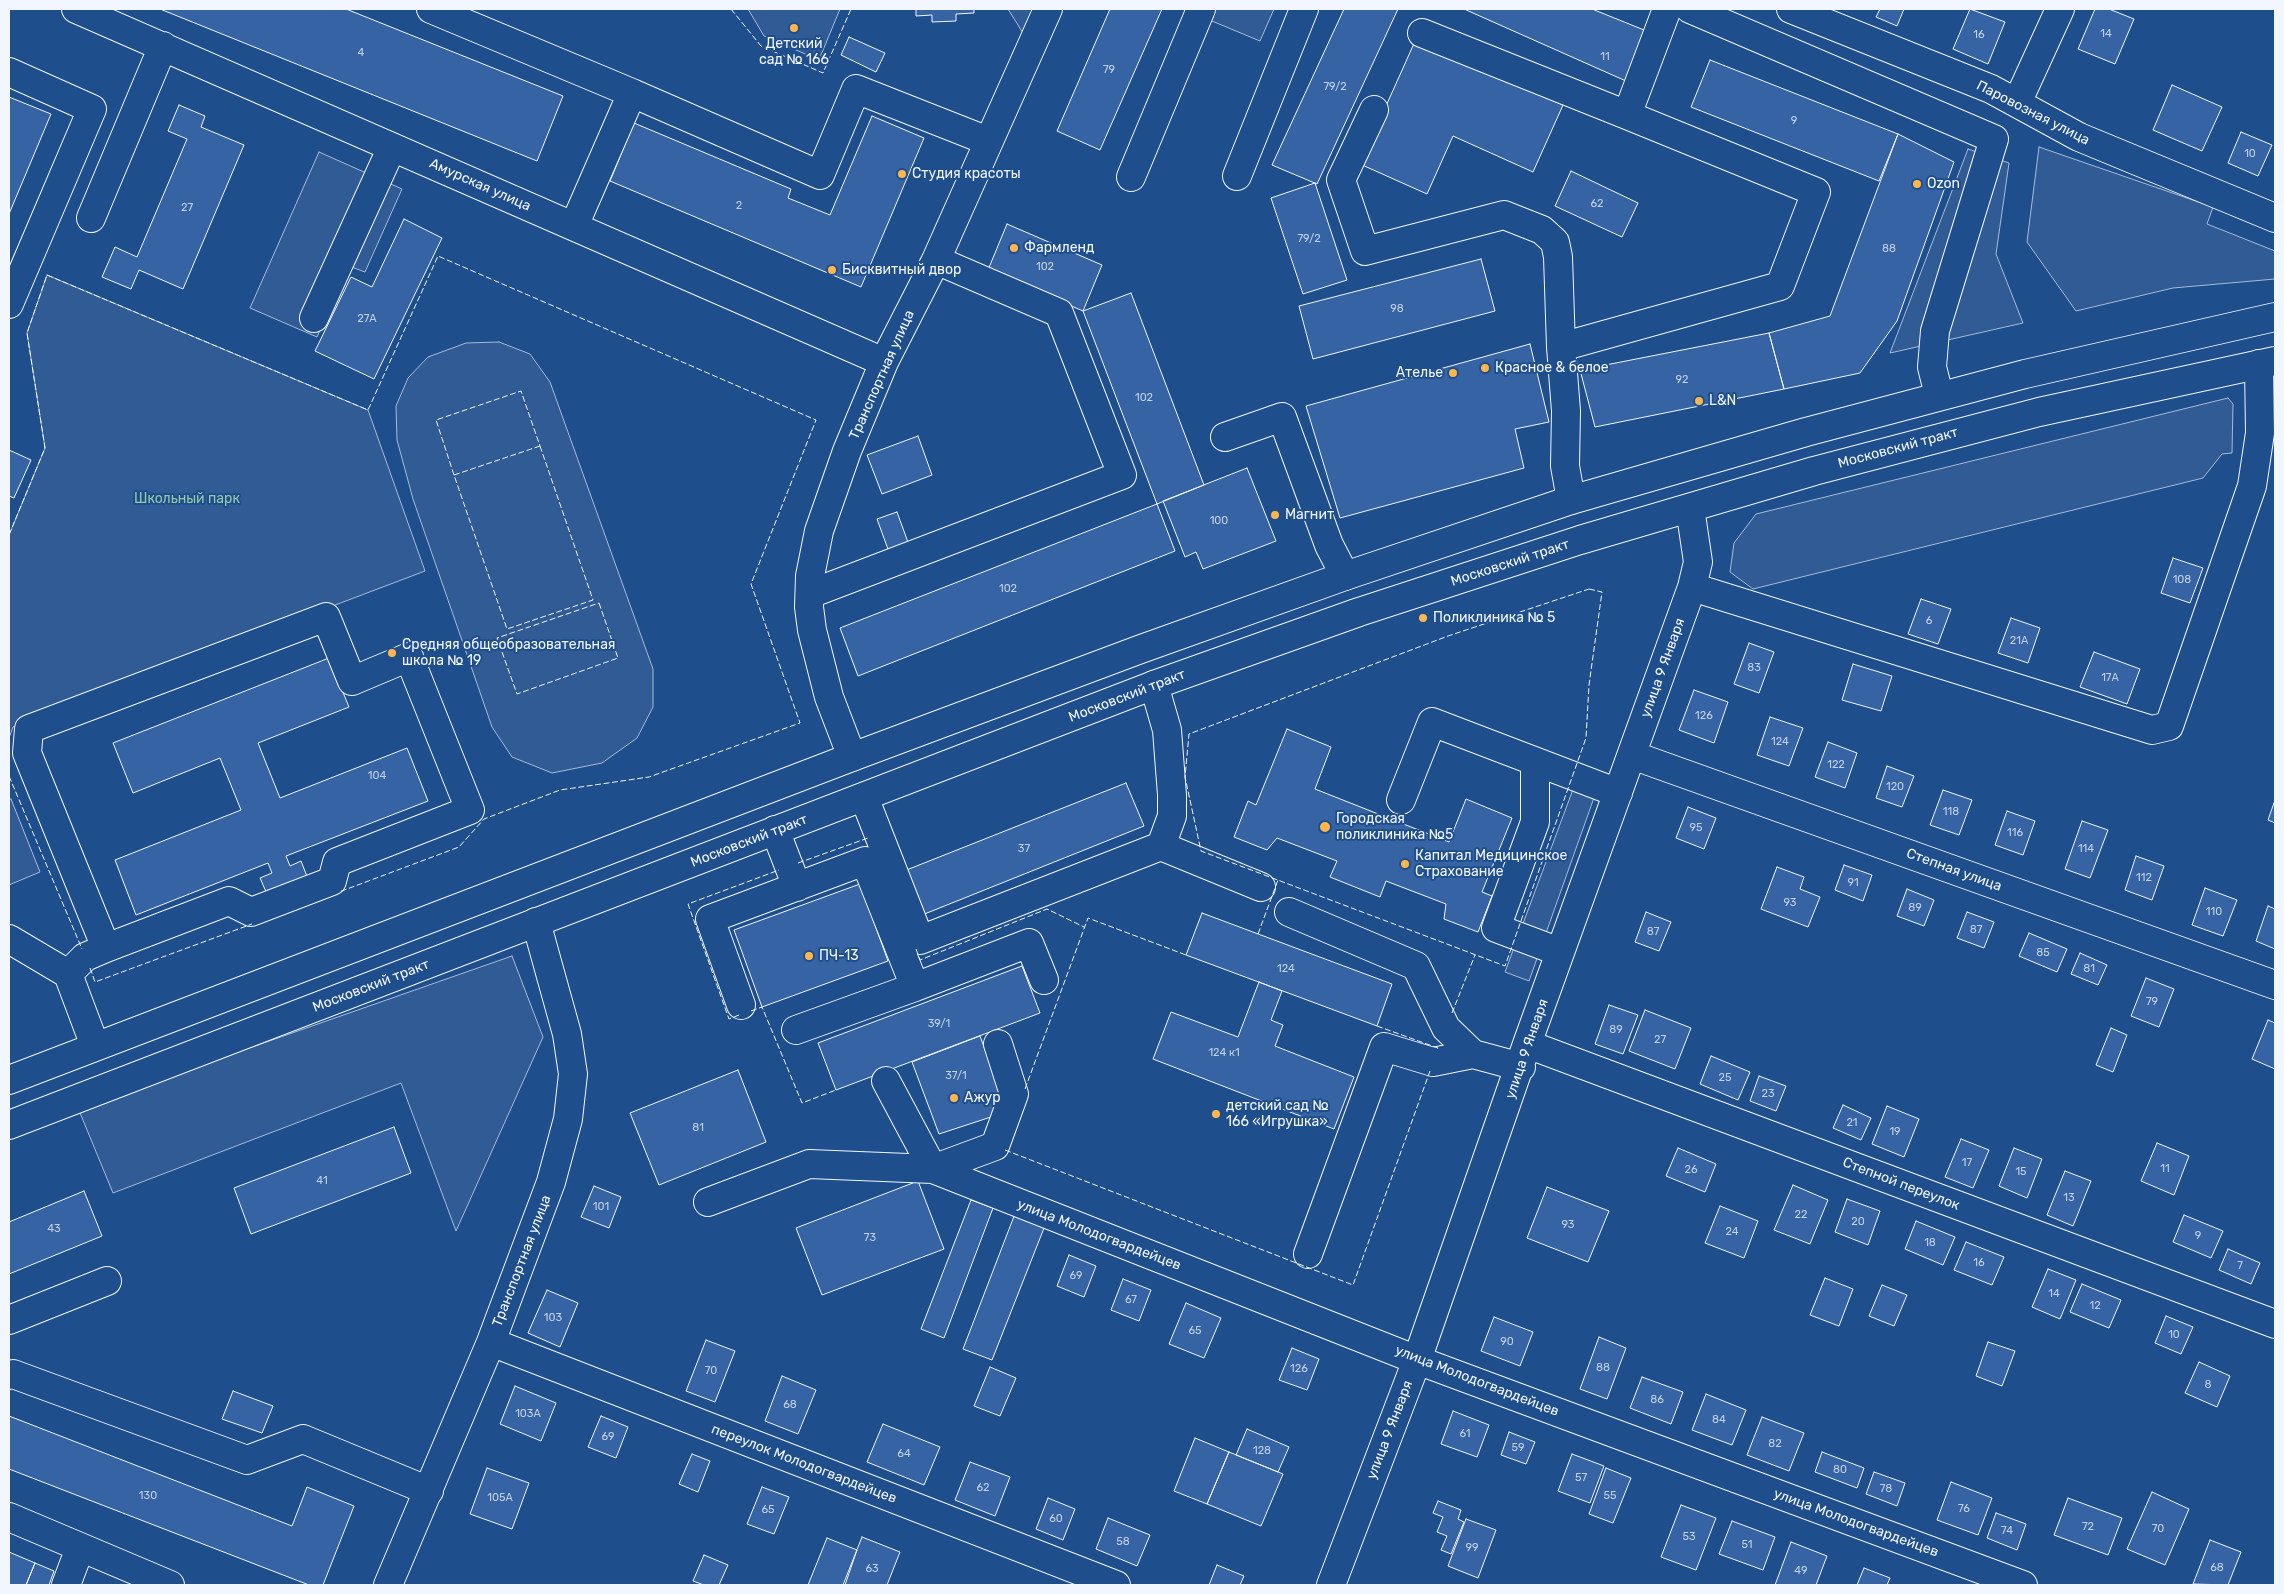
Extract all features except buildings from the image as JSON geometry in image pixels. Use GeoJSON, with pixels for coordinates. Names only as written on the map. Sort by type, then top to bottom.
{"type":"FeatureCollection","features":[{"type":"Feature","properties":{"kind":"street","name":"Амурская улица"},"geometry":{"type":"LineString","coordinates":[[76,9],[884,362]]}},
{"type":"Feature","properties":{"kind":"street"},"geometry":{"type":"LineString","coordinates":[[432,9],[632,92],[820,175],[856,89],[988,141]]}},
{"type":"Feature","properties":{"kind":"street","name":"Транспортная улица"},"geometry":{"type":"LineString","coordinates":[[852,757],[829,696],[815,649],[809,607],[812,563],[829,500],[884,362],[936,260],[1048,9]]}},
{"type":"Feature","properties":{"kind":"street"},"geometry":{"type":"LineString","coordinates":[[1131,178],[1200,9]]}},
{"type":"Feature","properties":{"kind":"street"},"geometry":{"type":"LineString","coordinates":[[1237,176],[1304,9]]}},
{"type":"Feature","properties":{"kind":"street"},"geometry":{"type":"LineString","coordinates":[[1627,115],[1667,9]]}},
{"type":"Feature","properties":{"kind":"street"},"geometry":{"type":"LineString","coordinates":[[1690,9],[1994,139],[1936,331],[1932,367],[1939,395]]}},
{"type":"Feature","properties":{"kind":"street","name":"Паровозная улица"},"geometry":{"type":"LineString","coordinates":[[1791,9],[1991,89],[2079,137],[2275,218]]}},
{"type":"Feature","properties":{"kind":"street"},"geometry":{"type":"LineString","coordinates":[[2017,103],[2060,9]]}},
{"type":"Feature","properties":{"kind":"street"},"geometry":{"type":"LineString","coordinates":[[1422,33],[1816,192],[1780,286],[1561,347]]}},
{"type":"Feature","properties":{"kind":"street"},"geometry":{"type":"LineString","coordinates":[[91,218],[163,46]]}},
{"type":"Feature","properties":{"kind":"street"},"geometry":{"type":"LineString","coordinates":[[9,72],[92,109],[9,304]]}},
{"type":"Feature","properties":{"kind":"street"},"geometry":{"type":"LineString","coordinates":[[574,226],[632,92]]}},
{"type":"Feature","properties":{"kind":"street"},"geometry":{"type":"LineString","coordinates":[[1374,110],[1342,180],[1365,251],[1504,215],[1542,230],[1555,242],[1558,257],[1561,347],[1566,402],[1564,466],[1571,500]]}},
{"type":"Feature","properties":{"kind":"street"},"geometry":{"type":"LineString","coordinates":[[314,318],[392,146]]}},
{"type":"Feature","properties":{"kind":"street"},"geometry":{"type":"LineString","coordinates":[[810,594],[1122,475],[1059,313],[936,260]]}},
{"type":"Feature","properties":{"kind":"street"},"geometry":{"type":"LineString","coordinates":[[9,1080],[852,757],[1141,649],[1345,576],[1571,500],[1939,395],[2275,317]]}},
{"type":"Feature","properties":{"kind":"street"},"geometry":{"type":"LineString","coordinates":[[1692,587],[2152,730],[2168,726],[2252,486],[2260,433],[2267,362]]}},
{"type":"Feature","properties":{"kind":"street","name":"Московский тракт"},"geometry":{"type":"LineString","coordinates":[[9,1125],[1154,685],[1359,612],[1580,540],[1951,434],[2126,392],[2267,362]]}},
{"type":"Feature","properties":{"kind":"street"},"geometry":{"type":"LineString","coordinates":[[1225,437],[1282,417],[1329,545],[1345,576]]}},
{"type":"Feature","properties":{"kind":"street","name":"улица 9 Января"},"geometry":{"type":"LineString","coordinates":[[1332,1585],[1417,1360],[1560,952],[1692,587],[1698,562],[1690,508]]}},
{"type":"Feature","properties":{"kind":"street"},"geometry":{"type":"LineString","coordinates":[[68,974],[86,957],[229,901],[251,912],[332,881],[337,862],[470,810],[409,657],[352,681],[326,617],[29,729],[27,753],[106,948]]}},
{"type":"Feature","properties":{"kind":"street"},"geometry":{"type":"LineString","coordinates":[[1154,685],[1167,730],[1172,795],[1172,816],[1161,846]]}},
{"type":"Feature","properties":{"kind":"street"},"geometry":{"type":"LineString","coordinates":[[1401,800],[1432,722],[1535,764],[1618,793]]}},
{"type":"Feature","properties":{"kind":"street","name":"Степная улица"},"geometry":{"type":"LineString","coordinates":[[1632,755],[2275,985]]}},
{"type":"Feature","properties":{"kind":"street"},"geometry":{"type":"LineString","coordinates":[[1535,764],[1535,822],[1496,928],[1560,952]]}},
{"type":"Feature","properties":{"kind":"street"},"geometry":{"type":"LineString","coordinates":[[864,796],[920,940],[1161,846],[1261,887]]}},
{"type":"Feature","properties":{"kind":"street"},"geometry":{"type":"LineString","coordinates":[[775,830],[797,887]]}},
{"type":"Feature","properties":{"kind":"street"},"geometry":{"type":"LineString","coordinates":[[741,1005],[710,919],[865,861],[915,987]]}},
{"type":"Feature","properties":{"kind":"street"},"geometry":{"type":"LineString","coordinates":[[1289,912],[1416,966],[1446,1028],[1473,1054]]}},
{"type":"Feature","properties":{"kind":"street","name":"Транспортная улица"},"geometry":{"type":"LineString","coordinates":[[388,1585],[491,1342],[551,1182],[568,1119],[572,1074],[568,1034],[536,922]]}},
{"type":"Feature","properties":{"kind":"street"},"geometry":{"type":"LineString","coordinates":[[9,939],[68,974],[95,1046]]}},
{"type":"Feature","properties":{"kind":"street"},"geometry":{"type":"LineString","coordinates":[[796,1030],[1029,943],[1044,980]]}},
{"type":"Feature","properties":{"kind":"street"},"geometry":{"type":"LineString","coordinates":[[708,1202],[809,1164],[934,1170],[995,1146],[1014,1094],[998,1044]]}},
{"type":"Feature","properties":{"kind":"street"},"geometry":{"type":"LineString","coordinates":[[1308,1254],[1384,1047],[1433,1062],[1473,1054]]}},
{"type":"Feature","properties":{"kind":"street","name":"Степной переулок"},"geometry":{"type":"LineString","coordinates":[[1473,1054],[1524,1056],[2275,1324]]}},
{"type":"Feature","properties":{"kind":"street"},"geometry":{"type":"LineString","coordinates":[[886,1081],[934,1170]]}},
{"type":"Feature","properties":{"kind":"street","name":"улица Молодогвардейцев"},"geometry":{"type":"LineString","coordinates":[[934,1170],[1417,1360],[2023,1585]]}},
{"type":"Feature","properties":{"kind":"street"},"geometry":{"type":"LineString","coordinates":[[9,1320],[107,1281]]}},
{"type":"Feature","properties":{"kind":"street","name":"переулок Молодогвардейцев"},"geometry":{"type":"LineString","coordinates":[[491,1342],[1116,1585]]}},
{"type":"Feature","properties":{"kind":"street"},"geometry":{"type":"LineString","coordinates":[[9,1375],[13,1374],[247,1460],[303,1439],[429,1490]]}},
{"type":"Feature","properties":{"kind":"street"},"geometry":{"type":"LineString","coordinates":[[9,1517],[170,1585]]}},
{"type":"Feature","properties":{"kind":"street"},"geometry":{"type":"LineString","coordinates":[[66,1585],[80,1548]]}},
{"type":"Feature","properties":{"kind":"shaded area","name":"Детский сад № 166"},"geometry":{"type":"Polygon","coordinates":[[[748,9],[840,9],[819,60],[764,36],[748,9]]]}},
{"type":"Feature","properties":{"kind":"shaded area"},"geometry":{"type":"Polygon","coordinates":[[[1008,9],[1047,9],[1031,46],[1008,9]]]}},
{"type":"Feature","properties":{"kind":"shaded area"},"geometry":{"type":"Polygon","coordinates":[[[1211,9],[1274,9],[1260,41],[1207,19],[1211,9]]]}},
{"type":"Feature","properties":{"kind":"shaded area"},"geometry":{"type":"Polygon","coordinates":[[[2039,147],[2213,207],[2207,224],[2275,251],[2275,279],[2173,288],[2076,311],[2027,242],[2039,147]]]}},
{"type":"Feature","properties":{"kind":"shaded area"},"geometry":{"type":"Polygon","coordinates":[[[1968,149],[2009,163],[1996,254],[2023,323],[1890,353],[1968,149]]]}},
{"type":"Feature","properties":{"kind":"shaded area"},"geometry":{"type":"Polygon","coordinates":[[[319,152],[402,189],[365,272],[349,266],[317,337],[250,308],[319,152]]]}},
{"type":"Feature","properties":{"kind":"shaded area","name":"Школьный парк"},"geometry":{"type":"Polygon","coordinates":[[[47,275],[368,410],[425,571],[13,727],[9,738],[9,535],[45,448],[27,333],[47,275]]]}},
{"type":"Feature","properties":{"kind":"shaded area"},"geometry":{"type":"Polygon","coordinates":[[[499,342],[530,354],[550,382],[653,669],[653,707],[637,738],[602,763],[552,773],[512,757],[492,727],[413,499],[397,440],[396,406],[408,378],[428,357],[466,343],[499,342]]]}},
{"type":"Feature","properties":{"kind":"shaded area"},"geometry":{"type":"Polygon","coordinates":[[[2228,398],[2233,404],[2232,453],[2222,454],[2203,478],[1753,589],[1730,572],[1734,543],[1756,514],[2228,398]]]}},
{"type":"Feature","properties":{"kind":"shaded area"},"geometry":{"type":"Polygon","coordinates":[[[1575,784],[1596,792],[1529,981],[1505,972],[1575,784]]]}},
{"type":"Feature","properties":{"kind":"shaded area"},"geometry":{"type":"Polygon","coordinates":[[[11,799],[40,872],[9,885],[9,800],[11,799]]]}},
{"type":"Feature","properties":{"kind":"shaded area"},"geometry":{"type":"Polygon","coordinates":[[[512,956],[543,1037],[456,1231],[401,1083],[113,1193],[78,1108],[512,956]]]}},
{"type":"Feature","properties":{"kind":"fence"},"geometry":{"type":"LineString","coordinates":[[731,9],[761,46],[823,73],[851,9]]}},
{"type":"Feature","properties":{"kind":"fence"},"geometry":{"type":"LineString","coordinates":[[9,535],[45,448],[27,333],[47,275],[368,410],[438,256],[816,420],[751,584],[800,723],[649,777],[560,790],[484,819],[459,847],[339,892]]}},
{"type":"Feature","properties":{"kind":"fence"},"geometry":{"type":"LineString","coordinates":[[454,475],[436,420],[521,391],[540,446]]}},
{"type":"Feature","properties":{"kind":"fence"},"geometry":{"type":"LineString","coordinates":[[540,446],[593,600],[507,629],[454,475],[540,446]]}},
{"type":"Feature","properties":{"kind":"fence"},"geometry":{"type":"LineString","coordinates":[[1589,589],[1602,592],[1589,685],[1586,738],[1505,966],[1201,851],[1185,777],[1189,734],[1448,636],[1589,589]]}},
{"type":"Feature","properties":{"kind":"fence"},"geometry":{"type":"LineString","coordinates":[[599,603],[618,658],[517,694],[497,638],[599,603]]}},
{"type":"Feature","properties":{"kind":"fence"},"geometry":{"type":"LineString","coordinates":[[9,776],[82,949]]}},
{"type":"Feature","properties":{"kind":"fence"},"geometry":{"type":"LineString","coordinates":[[798,863],[868,838]]}},
{"type":"Feature","properties":{"kind":"fence"},"geometry":{"type":"LineString","coordinates":[[739,1015],[729,1019],[688,904],[779,870]]}},
{"type":"Feature","properties":{"kind":"fence"},"geometry":{"type":"LineString","coordinates":[[1258,934],[1278,880]]}},
{"type":"Feature","properties":{"kind":"fence"},"geometry":{"type":"LineString","coordinates":[[916,949],[920,960],[1047,909],[1084,927]]}},
{"type":"Feature","properties":{"kind":"fence"},"geometry":{"type":"LineString","coordinates":[[1025,1089],[1088,918],[1186,955]]}},
{"type":"Feature","properties":{"kind":"fence"},"geometry":{"type":"LineString","coordinates":[[90,968],[95,982],[252,924]]}},
{"type":"Feature","properties":{"kind":"fence"},"geometry":{"type":"LineString","coordinates":[[1452,1013],[1475,955]]}},
{"type":"Feature","properties":{"kind":"fence"},"geometry":{"type":"LineString","coordinates":[[751,1011],[762,1007],[802,1103],[836,1090]]}},
{"type":"Feature","properties":{"kind":"fence"},"geometry":{"type":"LineString","coordinates":[[1377,1026],[1438,1048],[1437,1050]]}},
{"type":"Feature","properties":{"kind":"fence"},"geometry":{"type":"LineString","coordinates":[[1005,1150],[1353,1285],[1430,1071]]}},
{"type":"Feature","properties":{"kind":"place","name":"Детский сад № 166"},"geometry":{"type":"Point","coordinates":[794,28]}},
{"type":"Feature","properties":{"kind":"place","name":"Студия красоты"},"geometry":{"type":"Point","coordinates":[902,174]}},
{"type":"Feature","properties":{"kind":"place","name":"Ozon"},"geometry":{"type":"Point","coordinates":[1917,184]}},
{"type":"Feature","properties":{"kind":"place","name":"Фармленд"},"geometry":{"type":"Point","coordinates":[1014,248]}},
{"type":"Feature","properties":{"kind":"place","name":"Бисквитный двор"},"geometry":{"type":"Point","coordinates":[832,270]}},
{"type":"Feature","properties":{"kind":"place","name":"Красное & белое"},"geometry":{"type":"Point","coordinates":[1485,368]}},
{"type":"Feature","properties":{"kind":"place","name":"Ателье"},"geometry":{"type":"Point","coordinates":[1453,373]}},
{"type":"Feature","properties":{"kind":"place","name":"L&N"},"geometry":{"type":"Point","coordinates":[1699,401]}},
{"type":"Feature","properties":{"kind":"place","name":"Магнит"},"geometry":{"type":"Point","coordinates":[1275,515]}},
{"type":"Feature","properties":{"kind":"place","name":"Поликлиника № 5"},"geometry":{"type":"Point","coordinates":[1423,618]}},
{"type":"Feature","properties":{"kind":"place","name":"Средняя общеобразовательная школа № 19"},"geometry":{"type":"Point","coordinates":[392,653]}},
{"type":"Feature","properties":{"kind":"place","name":"Городская поликлиника №5"},"geometry":{"type":"Point","coordinates":[1325,827]}},
{"type":"Feature","properties":{"kind":"place","name":"Капитал Медицинское Страхование"},"geometry":{"type":"Point","coordinates":[1405,864]}},
{"type":"Feature","properties":{"kind":"place","name":"ПЧ-13"},"geometry":{"type":"Point","coordinates":[809,956]}},
{"type":"Feature","properties":{"kind":"place","name":"Ажур"},"geometry":{"type":"Point","coordinates":[954,1098]}},
{"type":"Feature","properties":{"kind":"place","name":"детский сад № 166 «Игрушка»"},"geometry":{"type":"Point","coordinates":[1216,1114]}}]}
